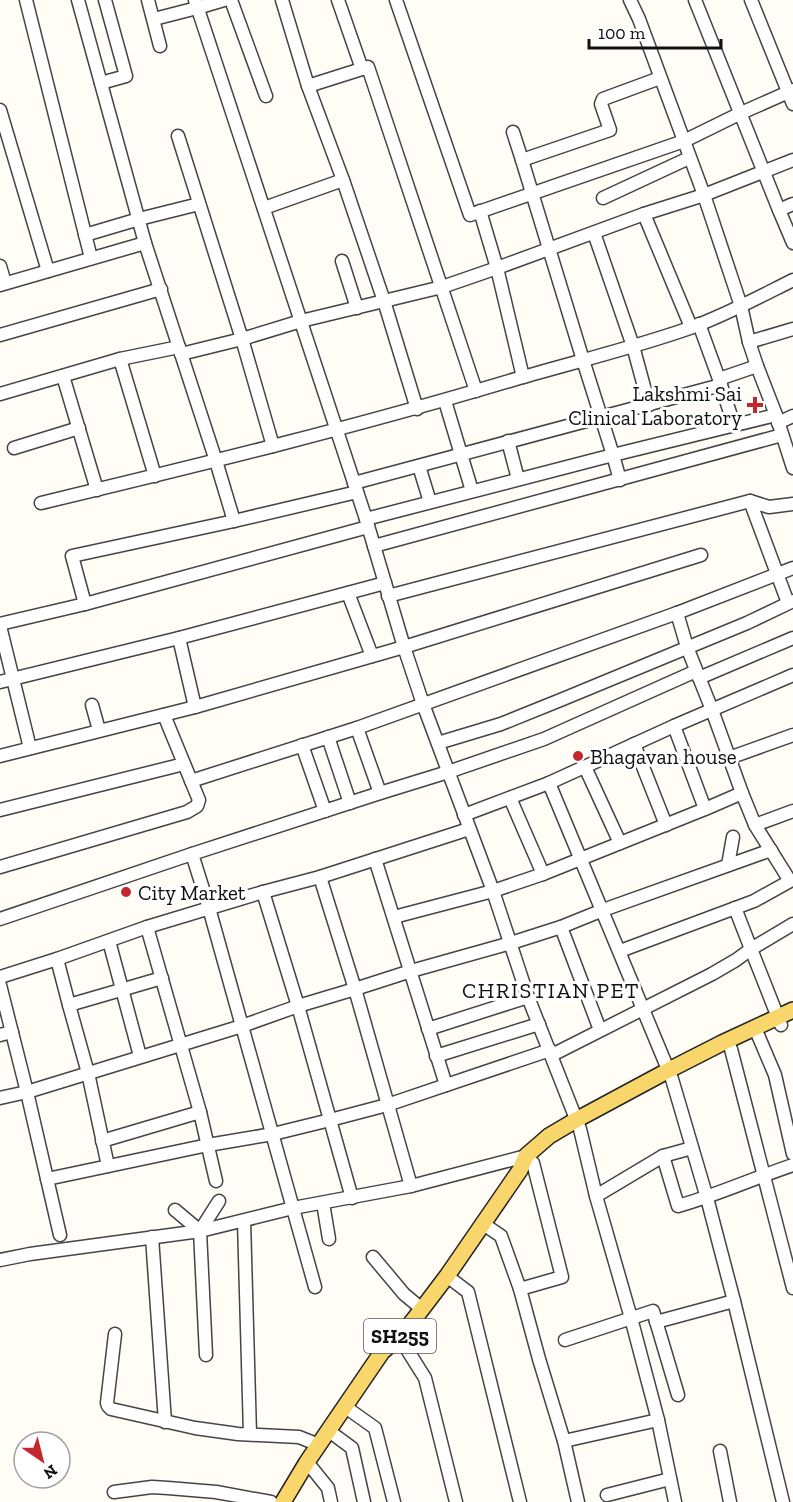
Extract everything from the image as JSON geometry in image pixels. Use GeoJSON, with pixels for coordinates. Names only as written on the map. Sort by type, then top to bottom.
{"type":"FeatureCollection","features":[{"type":"Feature","properties":{"kind":"main road","name":"SH255"},"geometry":{"type":"LineString","coordinates":[[670,1075],[758,1035],[784,1021],[793,1010]]}},
{"type":"Feature","properties":{"kind":"main road","name":"SH255"},"geometry":{"type":"LineString","coordinates":[[283,1502],[307,1461],[382,1352],[404,1332],[422,1309],[526,1163],[559,1142],[578,1124],[670,1075],[722,1043],[784,1021]]}},
{"type":"Feature","properties":{"kind":"street"},"geometry":{"type":"LineString","coordinates":[[26,0],[91,258]]}},
{"type":"Feature","properties":{"kind":"street"},"geometry":{"type":"LineString","coordinates":[[78,0],[146,243],[234,521]]}},
{"type":"Feature","properties":{"kind":"street"},"geometry":{"type":"LineString","coordinates":[[101,83],[126,76],[105,0]]}},
{"type":"Feature","properties":{"kind":"street"},"geometry":{"type":"LineString","coordinates":[[148,0],[160,46]]}},
{"type":"Feature","properties":{"kind":"street"},"geometry":{"type":"LineString","coordinates":[[154,19],[196,4],[224,0]]}},
{"type":"Feature","properties":{"kind":"street"},"geometry":{"type":"LineString","coordinates":[[231,0],[266,96]]}},
{"type":"Feature","properties":{"kind":"street"},"geometry":{"type":"LineString","coordinates":[[282,0],[308,86],[384,301],[417,409]]}},
{"type":"Feature","properties":{"kind":"street"},"geometry":{"type":"LineString","coordinates":[[338,0],[362,69]]}},
{"type":"Feature","properties":{"kind":"street"},"geometry":{"type":"LineString","coordinates":[[396,0],[470,215],[684,141],[741,113],[792,95],[751,0]]}},
{"type":"Feature","properties":{"kind":"street"},"geometry":{"type":"LineString","coordinates":[[630,0],[704,195],[741,306],[749,342],[793,468]]}},
{"type":"Feature","properties":{"kind":"street"},"geometry":{"type":"LineString","coordinates":[[695,0],[793,243]]}},
{"type":"Feature","properties":{"kind":"street"},"geometry":{"type":"LineString","coordinates":[[196,4],[367,523],[423,704],[493,891],[528,997],[578,1124],[658,1420],[675,1502]]}},
{"type":"Feature","properties":{"kind":"street"},"geometry":{"type":"LineString","coordinates":[[308,86],[368,67],[476,391]]}},
{"type":"Feature","properties":{"kind":"street"},"geometry":{"type":"LineString","coordinates":[[522,160],[610,130],[601,104],[603,99],[660,78]]}},
{"type":"Feature","properties":{"kind":"street"},"geometry":{"type":"LineString","coordinates":[[0,110],[48,271]]}},
{"type":"Feature","properties":{"kind":"street"},"geometry":{"type":"LineString","coordinates":[[513,132],[620,480]]}},
{"type":"Feature","properties":{"kind":"street"},"geometry":{"type":"LineString","coordinates":[[178,136],[273,446]]}},
{"type":"Feature","properties":{"kind":"street"},"geometry":{"type":"LineString","coordinates":[[603,198],[689,158]]}},
{"type":"Feature","properties":{"kind":"street"},"geometry":{"type":"LineString","coordinates":[[0,394],[120,359],[242,339],[301,321],[442,287],[644,214],[704,195],[793,160]]}},
{"type":"Feature","properties":{"kind":"street"},"geometry":{"type":"LineString","coordinates":[[264,208],[343,180]]}},
{"type":"Feature","properties":{"kind":"street"},"geometry":{"type":"LineString","coordinates":[[85,235],[199,204]]}},
{"type":"Feature","properties":{"kind":"street"},"geometry":{"type":"LineString","coordinates":[[779,210],[793,204]]}},
{"type":"Feature","properties":{"kind":"street"},"geometry":{"type":"LineString","coordinates":[[480,212],[497,268],[523,377]]}},
{"type":"Feature","properties":{"kind":"street"},"geometry":{"type":"LineString","coordinates":[[644,214],[720,382],[734,425]]}},
{"type":"Feature","properties":{"kind":"street"},"geometry":{"type":"LineString","coordinates":[[594,233],[633,346],[649,405]]}},
{"type":"Feature","properties":{"kind":"street"},"geometry":{"type":"LineString","coordinates":[[0,266],[3,284],[146,243]]}},
{"type":"Feature","properties":{"kind":"street"},"geometry":{"type":"LineString","coordinates":[[342,261],[357,308]]}},
{"type":"Feature","properties":{"kind":"street"},"geometry":{"type":"LineString","coordinates":[[41,503],[417,409],[633,346],[695,326],[793,280]]}},
{"type":"Feature","properties":{"kind":"street"},"geometry":{"type":"LineString","coordinates":[[0,335],[161,289]]}},
{"type":"Feature","properties":{"kind":"street"},"geometry":{"type":"LineString","coordinates":[[749,342],[793,329]]}},
{"type":"Feature","properties":{"kind":"street"},"geometry":{"type":"LineString","coordinates":[[120,359],[155,476]]}},
{"type":"Feature","properties":{"kind":"street"},"geometry":{"type":"LineString","coordinates":[[85,604],[72,556],[234,521],[355,488],[419,466],[649,405],[720,382],[757,366]]}},
{"type":"Feature","properties":{"kind":"street"},"geometry":{"type":"LineString","coordinates":[[63,376],[97,490]]}},
{"type":"Feature","properties":{"kind":"street"},"geometry":{"type":"LineString","coordinates":[[445,401],[472,491]]}},
{"type":"Feature","properties":{"kind":"street"},"geometry":{"type":"LineString","coordinates":[[374,546],[620,480],[779,425],[793,416]]}},
{"type":"Feature","properties":{"kind":"street"},"geometry":{"type":"LineString","coordinates":[[30,748],[0,625],[85,604],[367,523],[430,502],[613,454],[734,425],[779,425]]}},
{"type":"Feature","properties":{"kind":"street"},"geometry":{"type":"LineString","coordinates":[[14,448],[79,428]]}},
{"type":"Feature","properties":{"kind":"street"},"geometry":{"type":"LineString","coordinates":[[508,441],[518,479]]}},
{"type":"Feature","properties":{"kind":"street"},"geometry":{"type":"LineString","coordinates":[[419,466],[430,502]]}},
{"type":"Feature","properties":{"kind":"street"},"geometry":{"type":"LineString","coordinates":[[388,596],[750,501],[769,507],[793,504]]}},
{"type":"Feature","properties":{"kind":"street"},"geometry":{"type":"LineString","coordinates":[[438,743],[501,724],[747,624],[791,602],[776,574],[750,501]]}},
{"type":"Feature","properties":{"kind":"street"},"geometry":{"type":"LineString","coordinates":[[0,756],[164,715],[404,647],[701,555]]}},
{"type":"Feature","properties":{"kind":"street"},"geometry":{"type":"LineString","coordinates":[[191,782],[357,728],[793,568]]}},
{"type":"Feature","properties":{"kind":"street"},"geometry":{"type":"LineString","coordinates":[[0,682],[180,638],[385,583]]}},
{"type":"Feature","properties":{"kind":"street"},"geometry":{"type":"LineString","coordinates":[[348,593],[372,656]]}},
{"type":"Feature","properties":{"kind":"street"},"geometry":{"type":"LineString","coordinates":[[620,951],[765,896],[792,882],[755,825],[687,647],[677,612]]}},
{"type":"Feature","properties":{"kind":"street"},"geometry":{"type":"LineString","coordinates":[[180,638],[195,706]]}},
{"type":"Feature","properties":{"kind":"street"},"geometry":{"type":"LineString","coordinates":[[0,920],[192,854],[544,739],[793,638]]}},
{"type":"Feature","properties":{"kind":"street"},"geometry":{"type":"LineString","coordinates":[[464,815],[549,783],[793,675]]}},
{"type":"Feature","properties":{"kind":"street"},"geometry":{"type":"LineString","coordinates":[[92,705],[99,730]]}},
{"type":"Feature","properties":{"kind":"street"},"geometry":{"type":"LineString","coordinates":[[0,867],[194,809],[199,800],[164,715]]}},
{"type":"Feature","properties":{"kind":"street"},"geometry":{"type":"LineString","coordinates":[[674,726],[705,809]]}},
{"type":"Feature","properties":{"kind":"street"},"geometry":{"type":"LineString","coordinates":[[357,728],[380,793]]}},
{"type":"Feature","properties":{"kind":"street"},"geometry":{"type":"LineString","coordinates":[[729,758],[793,735]]}},
{"type":"Feature","properties":{"kind":"street"},"geometry":{"type":"LineString","coordinates":[[328,737],[350,803]]}},
{"type":"Feature","properties":{"kind":"street"},"geometry":{"type":"LineString","coordinates":[[634,744],[666,825]]}},
{"type":"Feature","properties":{"kind":"street"},"geometry":{"type":"LineString","coordinates":[[302,745],[325,811]]}},
{"type":"Feature","properties":{"kind":"street"},"geometry":{"type":"LineString","coordinates":[[0,810],[184,764]]}},
{"type":"Feature","properties":{"kind":"street"},"geometry":{"type":"LineString","coordinates":[[585,767],[620,843]]}},
{"type":"Feature","properties":{"kind":"street"},"geometry":{"type":"LineString","coordinates":[[549,783],[670,1075],[734,1301],[784,1502],[793,1501]]}},
{"type":"Feature","properties":{"kind":"street"},"geometry":{"type":"LineString","coordinates":[[394,917],[493,891],[543,874],[742,793]]}},
{"type":"Feature","properties":{"kind":"street"},"geometry":{"type":"LineString","coordinates":[[510,798],[543,874]]}},
{"type":"Feature","properties":{"kind":"street"},"geometry":{"type":"LineString","coordinates":[[755,825],[793,811]]}},
{"type":"Feature","properties":{"kind":"street"},"geometry":{"type":"LineString","coordinates":[[0,977],[147,927],[320,877],[469,829]]}},
{"type":"Feature","properties":{"kind":"street"},"geometry":{"type":"LineString","coordinates":[[728,865],[733,837]]}},
{"type":"Feature","properties":{"kind":"street"},"geometry":{"type":"LineString","coordinates":[[0,1098],[27,1092],[411,971],[561,927],[771,850]]}},
{"type":"Feature","properties":{"kind":"street"},"geometry":{"type":"LineString","coordinates":[[192,854],[315,1287]]}},
{"type":"Feature","properties":{"kind":"street"},"geometry":{"type":"LineString","coordinates":[[375,859],[446,1085]]}},
{"type":"Feature","properties":{"kind":"street"},"geometry":{"type":"LineString","coordinates":[[320,877],[355,989],[411,1186]]}},
{"type":"Feature","properties":{"kind":"street"},"geometry":{"type":"LineString","coordinates":[[263,892],[352,1198]]}},
{"type":"Feature","properties":{"kind":"street"},"geometry":{"type":"LineString","coordinates":[[735,908],[784,1021]]}},
{"type":"Feature","properties":{"kind":"street"},"geometry":{"type":"LineString","coordinates":[[47,1179],[207,1145],[273,1134],[330,1120],[387,1105],[551,1053],[725,967],[793,924]]}},
{"type":"Feature","properties":{"kind":"street"},"geometry":{"type":"LineString","coordinates":[[147,927],[200,1113],[216,1181]]}},
{"type":"Feature","properties":{"kind":"street"},"geometry":{"type":"LineString","coordinates":[[561,927],[600,1030]]}},
{"type":"Feature","properties":{"kind":"street"},"geometry":{"type":"LineString","coordinates":[[109,941],[140,1056]]}},
{"type":"Feature","properties":{"kind":"street"},"geometry":{"type":"LineString","coordinates":[[57,959],[88,1073],[108,1166]]}},
{"type":"Feature","properties":{"kind":"street"},"geometry":{"type":"LineString","coordinates":[[69,1005],[162,978]]}},
{"type":"Feature","properties":{"kind":"street"},"geometry":{"type":"LineString","coordinates":[[0,985],[6,1034],[27,1092],[60,1235]]}},
{"type":"Feature","properties":{"kind":"street"},"geometry":{"type":"LineString","coordinates":[[428,1029],[528,997]]}},
{"type":"Feature","properties":{"kind":"street"},"geometry":{"type":"LineString","coordinates":[[436,1056],[539,1024]]}},
{"type":"Feature","properties":{"kind":"street"},"geometry":{"type":"LineString","coordinates":[[758,1035],[774,1075],[793,1154]]}},
{"type":"Feature","properties":{"kind":"street"},"geometry":{"type":"LineString","coordinates":[[731,1049],[793,1288]]}},
{"type":"Feature","properties":{"kind":"street"},"geometry":{"type":"LineString","coordinates":[[102,1141],[200,1113]]}},
{"type":"Feature","properties":{"kind":"street"},"geometry":{"type":"LineString","coordinates":[[596,1196],[663,1156],[692,1148]]}},
{"type":"Feature","properties":{"kind":"street"},"geometry":{"type":"LineString","coordinates":[[663,1156],[678,1206],[706,1198],[764,1174],[793,1165]]}},
{"type":"Feature","properties":{"kind":"street"},"geometry":{"type":"LineString","coordinates":[[0,1260],[200,1231],[293,1208],[526,1163],[562,1277],[520,1289]]}},
{"type":"Feature","properties":{"kind":"street"},"geometry":{"type":"LineString","coordinates":[[206,1354],[200,1231],[219,1201]]}},
{"type":"Feature","properties":{"kind":"street"},"geometry":{"type":"LineString","coordinates":[[323,1203],[329,1239]]}},
{"type":"Feature","properties":{"kind":"street"},"geometry":{"type":"LineString","coordinates":[[175,1210],[200,1231]]}},
{"type":"Feature","properties":{"kind":"street"},"geometry":{"type":"LineString","coordinates":[[244,1221],[250,1434]]}},
{"type":"Feature","properties":{"kind":"street"},"geometry":{"type":"LineString","coordinates":[[482,1223],[501,1236],[520,1289],[564,1441],[578,1502]]}},
{"type":"Feature","properties":{"kind":"street"},"geometry":{"type":"LineString","coordinates":[[152,1237],[165,1422]]}},
{"type":"Feature","properties":{"kind":"street"},"geometry":{"type":"LineString","coordinates":[[373,1257],[404,1294],[422,1309]]}},
{"type":"Feature","properties":{"kind":"street"},"geometry":{"type":"LineString","coordinates":[[447,1276],[468,1292],[520,1502]]}},
{"type":"Feature","properties":{"kind":"street"},"geometry":{"type":"LineString","coordinates":[[656,1322],[734,1301]]}},
{"type":"Feature","properties":{"kind":"street"},"geometry":{"type":"LineString","coordinates":[[565,1340],[653,1311],[678,1395]]}},
{"type":"Feature","properties":{"kind":"street"},"geometry":{"type":"LineString","coordinates":[[404,1332],[408,1351],[425,1378],[456,1502]]}},
{"type":"Feature","properties":{"kind":"street"},"geometry":{"type":"LineString","coordinates":[[115,1334],[108,1406],[114,1410],[229,1433],[299,1437],[319,1445]]}},
{"type":"Feature","properties":{"kind":"street"},"geometry":{"type":"LineString","coordinates":[[344,1406],[375,1428],[394,1502]]}},
{"type":"Feature","properties":{"kind":"street"},"geometry":{"type":"LineString","coordinates":[[564,1441],[658,1420]]}},
{"type":"Feature","properties":{"kind":"street"},"geometry":{"type":"LineString","coordinates":[[328,1431],[352,1448],[363,1502]]}},
{"type":"Feature","properties":{"kind":"street"},"geometry":{"type":"LineString","coordinates":[[720,1451],[730,1502]]}},
{"type":"Feature","properties":{"kind":"street"},"geometry":{"type":"LineString","coordinates":[[307,1461],[328,1488],[331,1502]]}},
{"type":"Feature","properties":{"kind":"street"},"geometry":{"type":"LineString","coordinates":[[607,1495],[670,1479]]}},
{"type":"Feature","properties":{"kind":"street"},"geometry":{"type":"LineString","coordinates":[[114,1492],[152,1487],[168,1488],[216,1492],[271,1502]]}},
{"type":"Feature","properties":{"kind":"place","name":"Lakshmi Sai Clinical Laboratory"},"geometry":{"type":"Point","coordinates":[755,405]}},
{"type":"Feature","properties":{"kind":"place","name":"Bhagavan house"},"geometry":{"type":"Point","coordinates":[578,756]}},
{"type":"Feature","properties":{"kind":"place","name":"City Market"},"geometry":{"type":"Point","coordinates":[126,892]}},
{"type":"Feature","properties":{"kind":"district","name":"CHRISTIAN PET"},"geometry":{"type":"Point","coordinates":[551,990]}}]}
